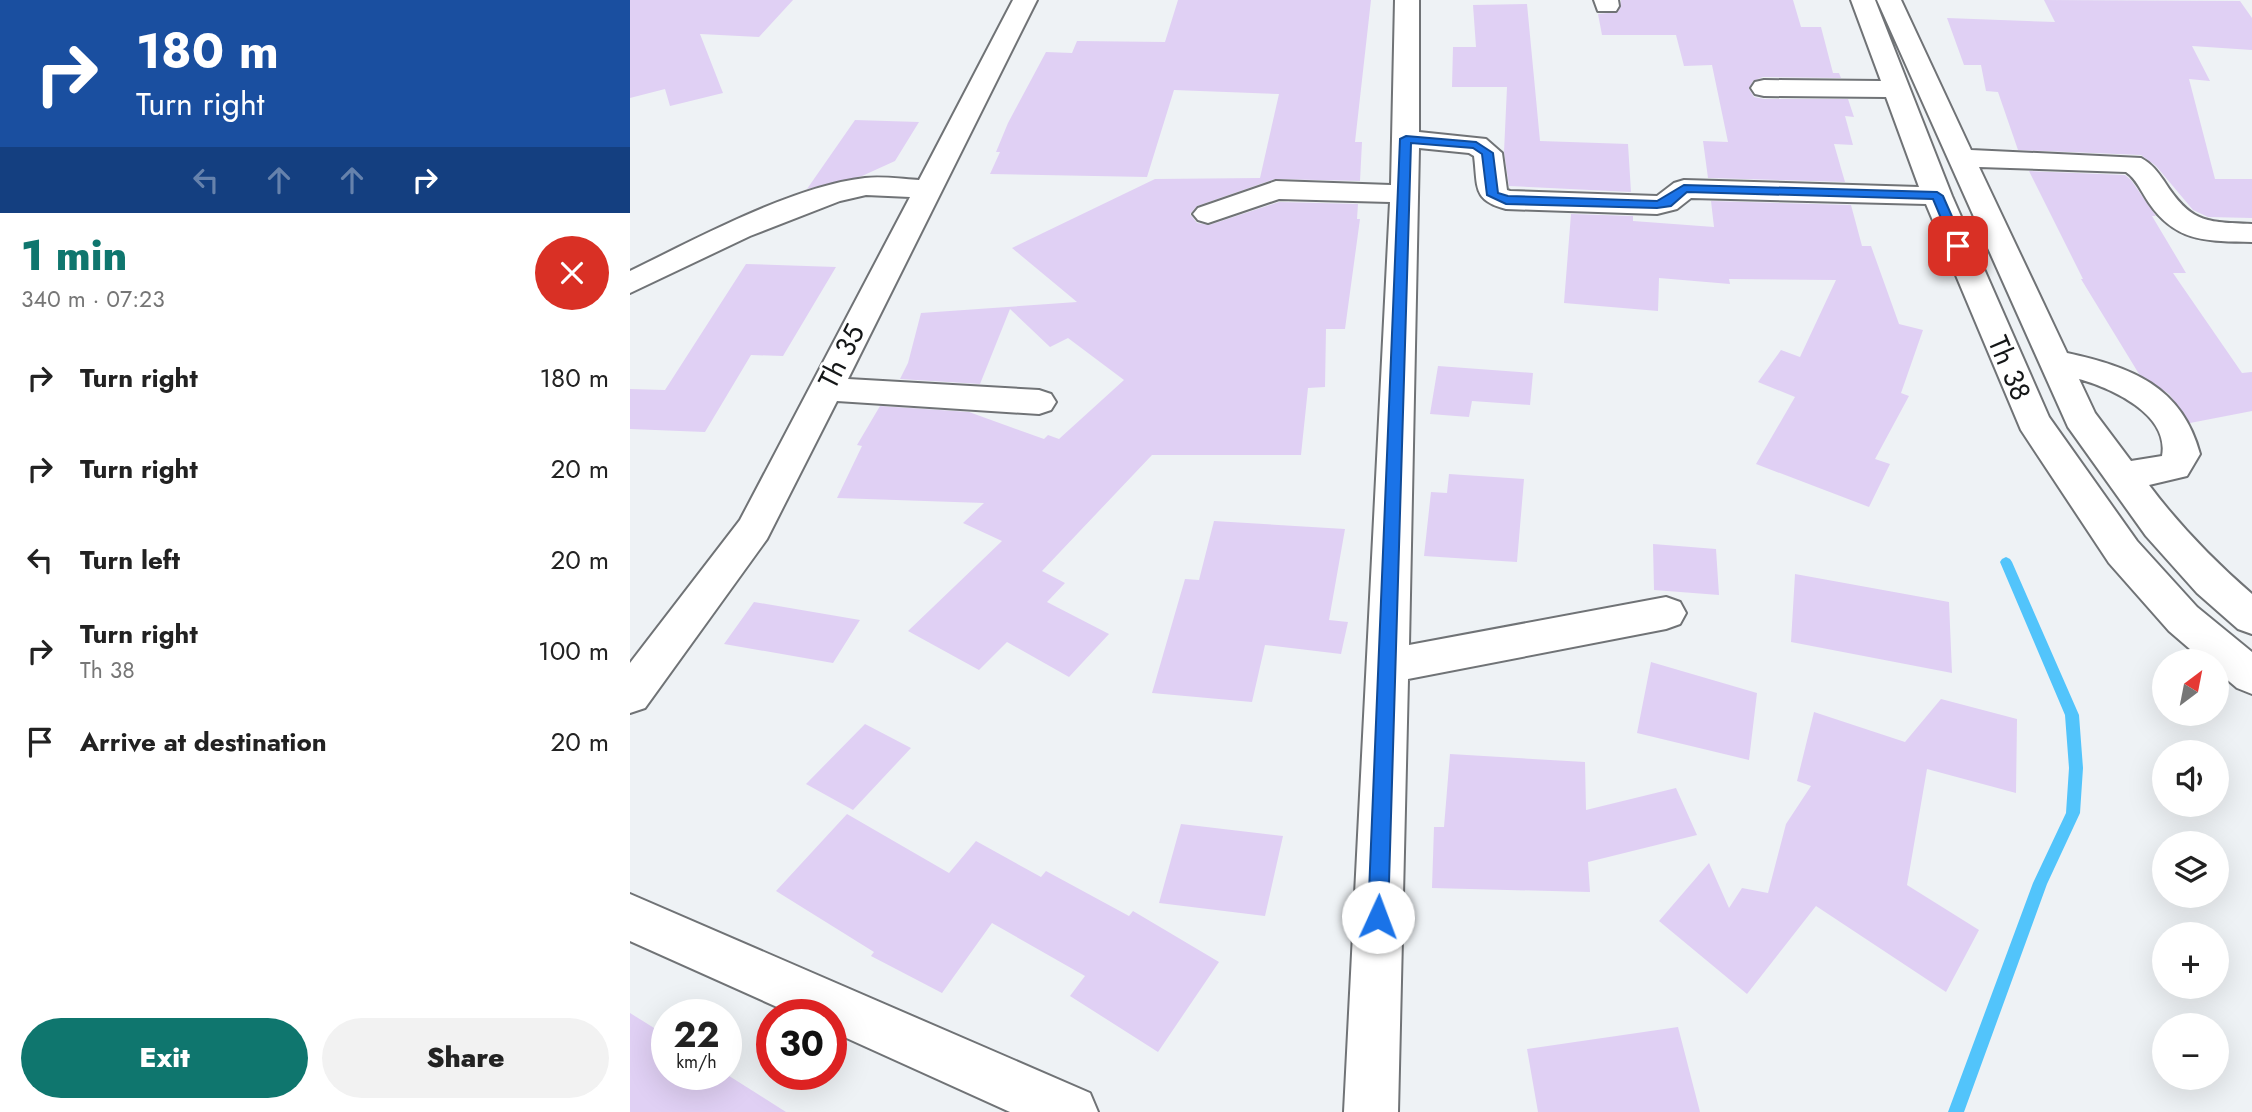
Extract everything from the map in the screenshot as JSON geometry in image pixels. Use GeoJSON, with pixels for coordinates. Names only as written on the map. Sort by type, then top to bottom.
{"type":"FeatureCollection","features":[{"type":"Feature","properties":{"kind":"street","name":"Th 35"},"geometry":{"type":"LineString","coordinates":[[630,695],[754,529],[1025,0]]}},
{"type":"Feature","properties":{"kind":"street"},"geometry":{"type":"LineString","coordinates":[[1371,1112],[1405,194],[1407,0]]}},
{"type":"Feature","properties":{"kind":"street","name":"Th 38"},"geometry":{"type":"LineString","coordinates":[[1863,0],[1937,196],[2032,421],[2123,552],[2183,619],[2252,676]]}},
{"type":"Feature","properties":{"kind":"street","name":"Th 38"},"geometry":{"type":"LineString","coordinates":[[1889,0],[2080,418],[2159,526],[2211,582],[2252,618]]}},
{"type":"Feature","properties":{"kind":"street"},"geometry":{"type":"LineString","coordinates":[[1764,88],[1896,89]]}},
{"type":"Feature","properties":{"kind":"street"},"geometry":{"type":"LineString","coordinates":[[1406,139],[1476,145],[1488,153],[1493,195],[1506,200],[1657,205],[1667,203],[1684,189],[1937,196]]}},
{"type":"Feature","properties":{"kind":"street"},"geometry":{"type":"LineString","coordinates":[[1961,158],[2132,164],[2141,169],[2176,221],[2208,232],[2252,233]]}},
{"type":"Feature","properties":{"kind":"street"},"geometry":{"type":"LineString","coordinates":[[630,283],[739,230],[831,194],[866,186],[927,189]]}},
{"type":"Feature","properties":{"kind":"street"},"geometry":{"type":"LineString","coordinates":[[1208,214],[1276,190],[1405,194]]}},
{"type":"Feature","properties":{"kind":"street"},"geometry":{"type":"LineString","coordinates":[[2054,362],[2092,369],[2137,388],[2166,415],[2180,438],[2182,454],[2174,467],[2123,476]]}},
{"type":"Feature","properties":{"kind":"street"},"geometry":{"type":"LineString","coordinates":[[825,389],[1039,402]]}},
{"type":"Feature","properties":{"kind":"street"},"geometry":{"type":"LineString","coordinates":[[1387,666],[1666,613]]}},
{"type":"Feature","properties":{"kind":"street"},"geometry":{"type":"LineString","coordinates":[[630,918],[1071,1112]]}},
{"type":"Feature","properties":{"kind":"building"},"geometry":{"type":"Polygon","coordinates":[[[630,0],[793,0],[759,37],[700,34],[723,93],[670,106],[665,89],[630,98],[630,0]]]}},
{"type":"Feature","properties":{"kind":"building"},"geometry":{"type":"Polygon","coordinates":[[[1178,0],[1371,0],[1355,142],[1362,142],[1360,181],[1275,179],[1197,206],[1190,214],[1197,223],[1209,225],[1279,202],[1358,204],[1357,219],[1360,219],[1345,329],[1326,329],[1325,387],[1308,388],[1301,455],[1152,455],[1042,571],[1065,583],[1047,602],[1109,634],[1069,677],[1007,642],[979,670],[908,631],[1002,541],[963,523],[984,503],[837,498],[862,446],[857,445],[880,406],[969,412],[1044,439],[1048,435],[1059,439],[1124,380],[1068,338],[1050,347],[1010,309],[980,384],[900,379],[908,363],[921,313],[1077,302],[1012,248],[1155,179],[1260,178],[1279,94],[1174,90],[1147,177],[990,174],[1000,152],[996,152],[1008,123],[1046,52],[1072,53],[1077,41],[1165,42],[1178,0]]]}},
{"type":"Feature","properties":{"kind":"building"},"geometry":{"type":"Polygon","coordinates":[[[1621,0],[1793,0],[1801,27],[1821,27],[1833,73],[1839,73],[1841,78],[1763,77],[1753,81],[1749,89],[1754,97],[1764,99],[1848,99],[1854,117],[1845,116],[1853,145],[1834,144],[1845,182],[1708,178],[1703,141],[1728,142],[1712,65],[1684,66],[1676,35],[1602,35],[1598,14],[1618,12],[1621,0]]]}},
{"type":"Feature","properties":{"kind":"building"},"geometry":{"type":"Polygon","coordinates":[[[2044,0],[2240,1],[2252,18],[2252,50],[2192,46],[2210,81],[2189,79],[2215,179],[2252,179],[2252,218],[2208,217],[2193,210],[2156,166],[2141,155],[2018,150],[1998,92],[1986,91],[1981,65],[1964,65],[1947,18],[2055,22],[2044,0]]]}},
{"type":"Feature","properties":{"kind":"building"},"geometry":{"type":"Polygon","coordinates":[[[1527,4],[1540,141],[1628,144],[1631,192],[1509,186],[1504,152],[1507,87],[1452,87],[1453,47],[1476,47],[1473,5],[1527,4]]]}},
{"type":"Feature","properties":{"kind":"building"},"geometry":{"type":"Polygon","coordinates":[[[855,120],[919,122],[895,161],[862,176],[807,189],[855,120]]]}},
{"type":"Feature","properties":{"kind":"building"},"geometry":{"type":"Polygon","coordinates":[[[2029,171],[2125,175],[2131,180],[2156,216],[2152,216],[2186,273],[2173,273],[2242,373],[2252,372],[2252,411],[2190,423],[2169,394],[2139,374],[2081,279],[2029,171]]]}},
{"type":"Feature","properties":{"kind":"building"},"geometry":{"type":"Polygon","coordinates":[[[1711,201],[1851,205],[1862,246],[1871,246],[1899,324],[1923,330],[1901,393],[1909,396],[1875,459],[1890,464],[1869,507],[1756,464],[1795,397],[1758,382],[1781,350],[1800,357],[1836,280],[1729,279],[1730,284],[1659,278],[1658,311],[1564,303],[1571,214],[1633,216],[1633,221],[1714,227],[1711,201]]]}},
{"type":"Feature","properties":{"kind":"building"},"geometry":{"type":"Polygon","coordinates":[[[746,264],[836,267],[783,356],[751,355],[705,432],[630,429],[630,389],[665,390],[746,264]]]}},
{"type":"Feature","properties":{"kind":"building"},"geometry":{"type":"Polygon","coordinates":[[[1438,366],[1533,373],[1530,405],[1472,401],[1469,417],[1430,414],[1438,366]]]}},
{"type":"Feature","properties":{"kind":"building"},"geometry":{"type":"Polygon","coordinates":[[[1449,474],[1524,479],[1517,562],[1424,556],[1431,492],[1447,493],[1449,474]]]}},
{"type":"Feature","properties":{"kind":"building"},"geometry":{"type":"Polygon","coordinates":[[[1214,521],[1345,529],[1329,620],[1348,622],[1341,654],[1265,645],[1252,702],[1152,693],[1185,579],[1199,580],[1214,521]]]}},
{"type":"Feature","properties":{"kind":"building"},"geometry":{"type":"Polygon","coordinates":[[[1653,544],[1716,549],[1719,595],[1654,590],[1653,544]]]}},
{"type":"Feature","properties":{"kind":"building"},"geometry":{"type":"Polygon","coordinates":[[[1795,574],[1949,602],[1952,673],[1791,642],[1795,574]]]}},
{"type":"Feature","properties":{"kind":"building"},"geometry":{"type":"Polygon","coordinates":[[[754,602],[860,620],[833,663],[724,644],[754,602]]]}},
{"type":"Feature","properties":{"kind":"building"},"geometry":{"type":"Polygon","coordinates":[[[1651,662],[1757,693],[1749,760],[1637,733],[1651,662]]]}},
{"type":"Feature","properties":{"kind":"building"},"geometry":{"type":"Polygon","coordinates":[[[1941,699],[2017,719],[2016,793],[1927,769],[1907,885],[1979,930],[1946,992],[1816,906],[1747,994],[1659,921],[1709,863],[1729,908],[1742,888],[1768,893],[1786,824],[1811,786],[1797,781],[1814,712],[1905,742],[1941,699]]]}},
{"type":"Feature","properties":{"kind":"building"},"geometry":{"type":"Polygon","coordinates":[[[865,724],[911,748],[853,810],[806,784],[865,724]]]}},
{"type":"Feature","properties":{"kind":"building"},"geometry":{"type":"Polygon","coordinates":[[[1450,754],[1585,762],[1586,810],[1676,788],[1697,835],[1588,862],[1590,892],[1432,888],[1434,827],[1444,827],[1450,754]]]}},
{"type":"Feature","properties":{"kind":"building"},"geometry":{"type":"Polygon","coordinates":[[[847,814],[949,873],[976,841],[1041,877],[1046,871],[1129,916],[1133,911],[1219,962],[1158,1052],[1070,996],[1085,976],[992,923],[942,993],[871,956],[874,952],[776,891],[847,814]]]}},
{"type":"Feature","properties":{"kind":"building"},"geometry":{"type":"Polygon","coordinates":[[[1181,824],[1283,836],[1265,916],[1159,903],[1181,824]]]}},
{"type":"Feature","properties":{"kind":"building"},"geometry":{"type":"Polygon","coordinates":[[[630,1013],[651,1026],[651,1090],[742,1090],[742,1084],[786,1112],[630,1112],[630,1013]]]}},
{"type":"Feature","properties":{"kind":"building"},"geometry":{"type":"Polygon","coordinates":[[[1678,1027],[1700,1112],[1538,1112],[1527,1049],[1678,1027]]]}},
{"type":"Feature","properties":{"kind":"waterway"},"geometry":{"type":"LineString","coordinates":[[1956,1112],[2040,883],[2073,813],[2076,768],[2072,715],[2006,562]]}},
{"type":"Feature","properties":{"kind":"route"},"geometry":{"type":"LineString","coordinates":[[1378,917],[1406,139],[1476,145],[1488,153],[1493,195],[1506,200],[1657,205],[1674,199],[1678,192],[1684,189],[1937,196],[1958,246]]}}]}
